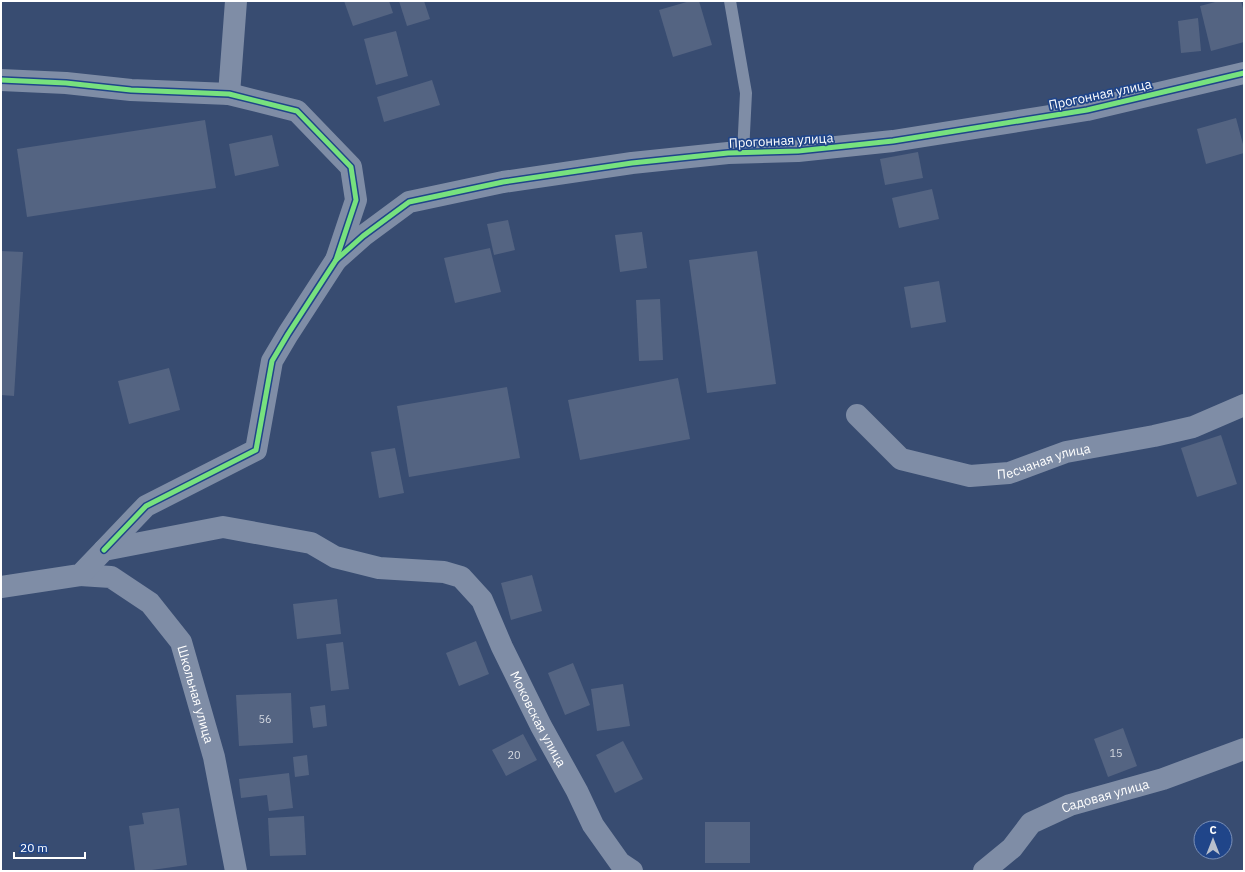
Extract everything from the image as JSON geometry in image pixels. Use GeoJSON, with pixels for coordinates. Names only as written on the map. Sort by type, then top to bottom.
{"type":"FeatureCollection","features":[{"type":"Feature","properties":{"kind":"street"},"geometry":{"type":"LineString","coordinates":[[229,94],[236,1]]}},
{"type":"Feature","properties":{"kind":"street","name":"Прогонная улица"},"geometry":{"type":"LineString","coordinates":[[336,260],[363,236],[409,202],[503,182],[632,163],[743,153],[798,152],[901,140],[1087,110],[1244,73]]}},
{"type":"Feature","properties":{"kind":"street"},"geometry":{"type":"LineString","coordinates":[[1,80],[66,83],[131,90],[229,94],[297,111],[351,167],[356,200],[336,260],[272,361],[256,450],[146,506],[80,575]]}},
{"type":"Feature","properties":{"kind":"street","name":"Песчаная улица"},"geometry":{"type":"LineString","coordinates":[[857,415],[901,460],[970,476],[1009,473],[1066,452],[1154,436],[1193,427],[1244,405]]}},
{"type":"Feature","properties":{"kind":"street","name":"Моковская улица"},"geometry":{"type":"LineString","coordinates":[[104,550],[223,526],[311,543],[335,556],[378,568],[444,572],[461,577],[482,600],[502,647],[541,726],[577,791],[593,826],[620,863],[632,871]]}},
{"type":"Feature","properties":{"kind":"street","name":"Школьная улица"},"geometry":{"type":"LineString","coordinates":[[1,586],[80,575],[111,577],[150,603],[181,642],[214,757],[236,871]]}},
{"type":"Feature","properties":{"kind":"street","name":"Садовая улица"},"geometry":{"type":"LineString","coordinates":[[984,871],[1012,848],[1031,824],[1070,805],[1163,779],[1244,749]]}},
{"type":"Feature","properties":{"kind":"lane"},"geometry":{"type":"LineString","coordinates":[[730,1],[746,93],[743,153]]}},
{"type":"Feature","properties":{"kind":"building"},"geometry":{"type":"Polygon","coordinates":[[[344,1],[389,1],[393,13],[353,26],[344,1]]]}},
{"type":"Feature","properties":{"kind":"building"},"geometry":{"type":"Polygon","coordinates":[[[399,1],[424,1],[430,19],[407,26],[399,1]]]}},
{"type":"Feature","properties":{"kind":"building"},"geometry":{"type":"Polygon","coordinates":[[[690,1],[699,1],[712,45],[673,57],[659,10],[690,1]]]}},
{"type":"Feature","properties":{"kind":"building"},"geometry":{"type":"Polygon","coordinates":[[[1219,1],[1241,1],[1244,12],[1244,42],[1211,51],[1200,6],[1219,1]]]}},
{"type":"Feature","properties":{"kind":"building"},"geometry":{"type":"Polygon","coordinates":[[[1198,18],[1201,51],[1181,53],[1178,21],[1198,18]]]}},
{"type":"Feature","properties":{"kind":"building"},"geometry":{"type":"Polygon","coordinates":[[[396,31],[408,76],[376,85],[364,39],[396,31]]]}},
{"type":"Feature","properties":{"kind":"building"},"geometry":{"type":"Polygon","coordinates":[[[432,80],[440,105],[384,122],[377,97],[432,80]]]}},
{"type":"Feature","properties":{"kind":"building"},"geometry":{"type":"Polygon","coordinates":[[[1236,118],[1244,153],[1206,164],[1197,129],[1236,118]]]}},
{"type":"Feature","properties":{"kind":"building"},"geometry":{"type":"Polygon","coordinates":[[[205,120],[216,188],[27,217],[17,149],[205,120]]]}},
{"type":"Feature","properties":{"kind":"building"},"geometry":{"type":"Polygon","coordinates":[[[272,135],[279,166],[235,176],[229,144],[272,135]]]}},
{"type":"Feature","properties":{"kind":"building"},"geometry":{"type":"Polygon","coordinates":[[[918,152],[923,178],[885,185],[880,159],[918,152]]]}},
{"type":"Feature","properties":{"kind":"building"},"geometry":{"type":"Polygon","coordinates":[[[932,189],[939,219],[899,228],[892,198],[932,189]]]}},
{"type":"Feature","properties":{"kind":"building"},"geometry":{"type":"Polygon","coordinates":[[[508,220],[515,250],[494,255],[487,224],[508,220]]]}},
{"type":"Feature","properties":{"kind":"building"},"geometry":{"type":"Polygon","coordinates":[[[642,232],[647,268],[620,272],[615,235],[642,232]]]}},
{"type":"Feature","properties":{"kind":"building"},"geometry":{"type":"Polygon","coordinates":[[[490,248],[501,292],[455,303],[444,258],[490,248]]]}},
{"type":"Feature","properties":{"kind":"building"},"geometry":{"type":"Polygon","coordinates":[[[1,251],[23,252],[14,396],[1,395],[1,251]]]}},
{"type":"Feature","properties":{"kind":"building"},"geometry":{"type":"Polygon","coordinates":[[[757,251],[776,384],[707,393],[689,260],[757,251]]]}},
{"type":"Feature","properties":{"kind":"building"},"geometry":{"type":"Polygon","coordinates":[[[939,281],[946,322],[911,328],[904,287],[939,281]]]}},
{"type":"Feature","properties":{"kind":"building"},"geometry":{"type":"Polygon","coordinates":[[[660,299],[663,360],[639,361],[636,300],[660,299]]]}},
{"type":"Feature","properties":{"kind":"building"},"geometry":{"type":"Polygon","coordinates":[[[169,368],[180,410],[129,424],[118,381],[169,368]]]}},
{"type":"Feature","properties":{"kind":"building"},"geometry":{"type":"Polygon","coordinates":[[[678,378],[690,439],[580,460],[568,400],[678,378]]]}},
{"type":"Feature","properties":{"kind":"building"},"geometry":{"type":"Polygon","coordinates":[[[507,387],[520,458],[409,477],[397,406],[507,387]]]}},
{"type":"Feature","properties":{"kind":"building"},"geometry":{"type":"Polygon","coordinates":[[[1221,435],[1237,484],[1197,497],[1181,448],[1221,435]]]}},
{"type":"Feature","properties":{"kind":"building"},"geometry":{"type":"Polygon","coordinates":[[[395,448],[404,493],[379,498],[371,452],[395,448]]]}},
{"type":"Feature","properties":{"kind":"building"},"geometry":{"type":"Polygon","coordinates":[[[532,575],[542,611],[511,620],[501,583],[532,575]]]}},
{"type":"Feature","properties":{"kind":"building"},"geometry":{"type":"Polygon","coordinates":[[[337,599],[341,634],[297,639],[293,604],[337,599]]]}},
{"type":"Feature","properties":{"kind":"building"},"geometry":{"type":"Polygon","coordinates":[[[476,641],[489,674],[459,686],[446,653],[476,641]]]}},
{"type":"Feature","properties":{"kind":"building"},"geometry":{"type":"Polygon","coordinates":[[[343,642],[349,689],[331,691],[326,644],[343,642]]]}},
{"type":"Feature","properties":{"kind":"building"},"geometry":{"type":"Polygon","coordinates":[[[573,663],[590,705],[565,715],[548,673],[573,663]]]}},
{"type":"Feature","properties":{"kind":"building"},"geometry":{"type":"Polygon","coordinates":[[[623,684],[630,726],[597,731],[591,689],[623,684]]]}},
{"type":"Feature","properties":{"kind":"building"},"geometry":{"type":"Polygon","coordinates":[[[291,693],[293,743],[239,746],[236,695],[291,693]]]}},
{"type":"Feature","properties":{"kind":"building"},"geometry":{"type":"Polygon","coordinates":[[[325,705],[327,726],[313,728],[310,707],[325,705]]]}},
{"type":"Feature","properties":{"kind":"building"},"geometry":{"type":"Polygon","coordinates":[[[1123,728],[1137,766],[1108,777],[1094,739],[1123,728]]]}},
{"type":"Feature","properties":{"kind":"building"},"geometry":{"type":"Polygon","coordinates":[[[523,734],[537,760],[506,776],[492,750],[523,734]]]}},
{"type":"Feature","properties":{"kind":"building"},"geometry":{"type":"Polygon","coordinates":[[[623,741],[643,779],[615,793],[596,755],[623,741]]]}},
{"type":"Feature","properties":{"kind":"building"},"geometry":{"type":"Polygon","coordinates":[[[307,755],[309,775],[295,777],[293,757],[307,755]]]}},
{"type":"Feature","properties":{"kind":"building"},"geometry":{"type":"Polygon","coordinates":[[[289,773],[293,808],[269,811],[267,795],[241,798],[239,779],[289,773]]]}},
{"type":"Feature","properties":{"kind":"building"},"geometry":{"type":"Polygon","coordinates":[[[179,808],[187,865],[135,871],[129,826],[144,824],[142,813],[179,808]]]}},
{"type":"Feature","properties":{"kind":"building"},"geometry":{"type":"Polygon","coordinates":[[[304,816],[306,855],[270,856],[268,818],[304,816]]]}},
{"type":"Feature","properties":{"kind":"building"},"geometry":{"type":"Polygon","coordinates":[[[705,822],[750,822],[750,863],[705,863],[705,822]]]}},
{"type":"Feature","properties":{"kind":"cycle path"},"geometry":{"type":"LineString","coordinates":[[336,260],[363,236],[409,202],[503,182],[632,163],[728,153],[798,151],[893,141],[1087,110],[1244,73]]}},
{"type":"Feature","properties":{"kind":"cycle path"},"geometry":{"type":"LineString","coordinates":[[1,80],[66,83],[131,90],[229,94],[297,111],[351,167],[356,200],[336,260],[272,361],[256,450],[146,506],[104,550]]}}]}
